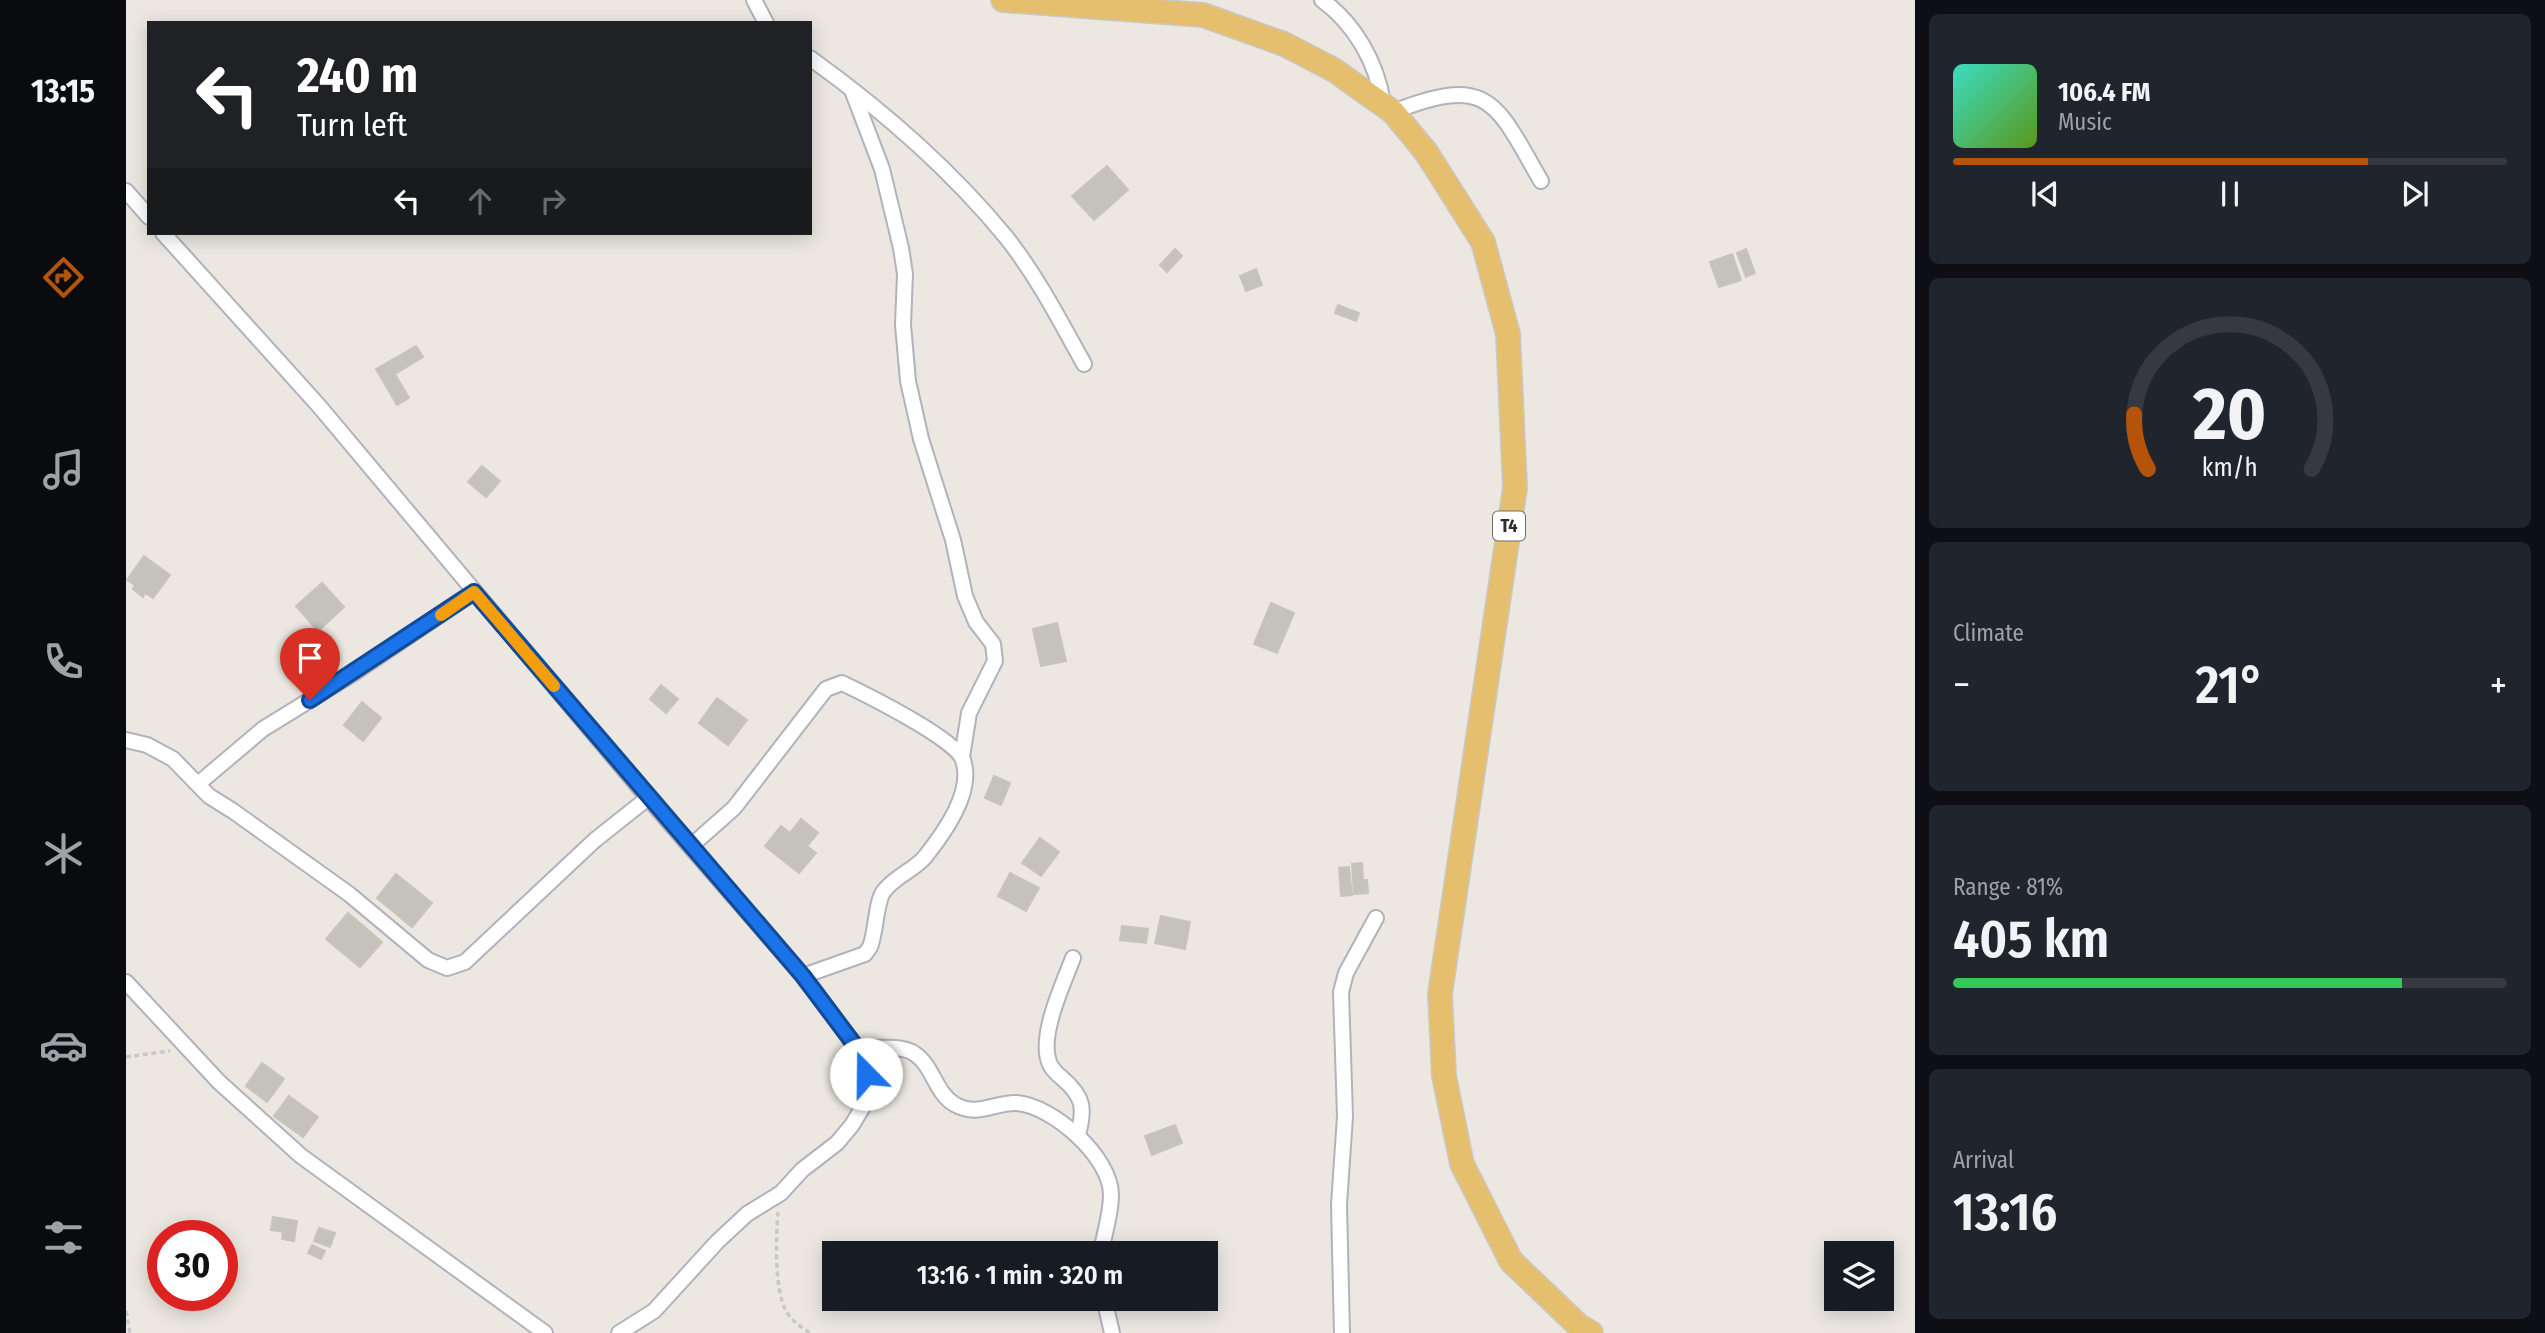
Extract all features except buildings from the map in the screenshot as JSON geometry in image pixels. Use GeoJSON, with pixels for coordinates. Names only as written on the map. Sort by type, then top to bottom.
{"type":"FeatureCollection","features":[{"type":"Feature","properties":{"kind":"highway","name":"T4"},"geometry":{"type":"LineString","coordinates":[[1003,0],[1203,15],[1284,44],[1334,69],[1388,107],[1426,152],[1483,242],[1508,334],[1515,488],[1440,994],[1444,1076],[1462,1164],[1511,1261],[1579,1326],[1591,1333]]}},
{"type":"Feature","properties":{"kind":"street"},"geometry":{"type":"LineString","coordinates":[[754,0],[765,21]]}},
{"type":"Feature","properties":{"kind":"street"},"geometry":{"type":"LineString","coordinates":[[1322,0],[1362,44],[1379,78],[1388,107],[1441,95],[1482,99],[1501,113],[1541,181]]}},
{"type":"Feature","properties":{"kind":"street"},"geometry":{"type":"LineString","coordinates":[[812,60],[852,90],[944,172],[1006,237],[1034,278],[1084,364]]}},
{"type":"Feature","properties":{"kind":"street"},"geometry":{"type":"LineString","coordinates":[[803,976],[865,954],[870,947],[884,890],[925,857],[951,818],[963,793],[965,772],[962,757],[969,713],[995,661],[993,644],[976,622],[965,596],[953,540],[921,439],[908,381],[903,325],[905,274],[901,248],[882,169],[852,90]]}},
{"type":"Feature","properties":{"kind":"street"},"geometry":{"type":"LineString","coordinates":[[126,191],[147,215]]}},
{"type":"Feature","properties":{"kind":"street"},"geometry":{"type":"LineString","coordinates":[[165,235],[319,406],[648,798],[803,976],[857,1048],[870,1087],[863,1107],[837,1143],[802,1170],[781,1193],[747,1214],[717,1242],[654,1311],[619,1333]]}},
{"type":"Feature","properties":{"kind":"street"},"geometry":{"type":"LineString","coordinates":[[198,784],[263,729],[368,664],[474,592]]}},
{"type":"Feature","properties":{"kind":"street"},"geometry":{"type":"LineString","coordinates":[[691,846],[734,808],[826,689],[842,683],[949,742],[962,757]]}},
{"type":"Feature","properties":{"kind":"street"},"geometry":{"type":"LineString","coordinates":[[126,740],[147,745],[173,758],[209,796],[349,894],[428,960],[447,968],[465,962],[595,839],[648,798]]}},
{"type":"Feature","properties":{"kind":"street"},"geometry":{"type":"LineString","coordinates":[[1342,1333],[1339,1205],[1345,1116],[1341,992],[1346,973],[1376,918]]}},
{"type":"Feature","properties":{"kind":"street"},"geometry":{"type":"LineString","coordinates":[[1073,958],[1052,1015],[1046,1049],[1049,1064],[1071,1085],[1079,1098],[1084,1114],[1078,1135]]}},
{"type":"Feature","properties":{"kind":"street"},"geometry":{"type":"LineString","coordinates":[[126,982],[187,1050],[301,1156],[545,1333]]}},
{"type":"Feature","properties":{"kind":"street"},"geometry":{"type":"LineString","coordinates":[[857,1048],[899,1049],[914,1053],[923,1062],[934,1083],[952,1102],[966,1109],[980,1111],[1017,1103],[1052,1116],[1078,1135],[1099,1161],[1111,1193],[1103,1241]]}},
{"type":"Feature","properties":{"kind":"street"},"geometry":{"type":"LineString","coordinates":[[1107,1311],[1112,1333]]}},
{"type":"Feature","properties":{"kind":"path"},"geometry":{"type":"LineString","coordinates":[[126,1057],[187,1050]]}},
{"type":"Feature","properties":{"kind":"path"},"geometry":{"type":"LineString","coordinates":[[781,1193],[777,1234],[781,1293],[787,1313],[810,1333]]}},
{"type":"Feature","properties":{"kind":"path"},"geometry":{"type":"LineString","coordinates":[[126,1311],[131,1333]]}},
{"type":"Feature","properties":{"kind":"slow traffic"},"geometry":{"type":"LineString","coordinates":[[441,615],[474,592],[554,686]]}},
{"type":"Feature","properties":{"kind":"route"},"geometry":{"type":"LineString","coordinates":[[310,700],[474,592],[803,976],[857,1048],[866,1074]]}}]}
